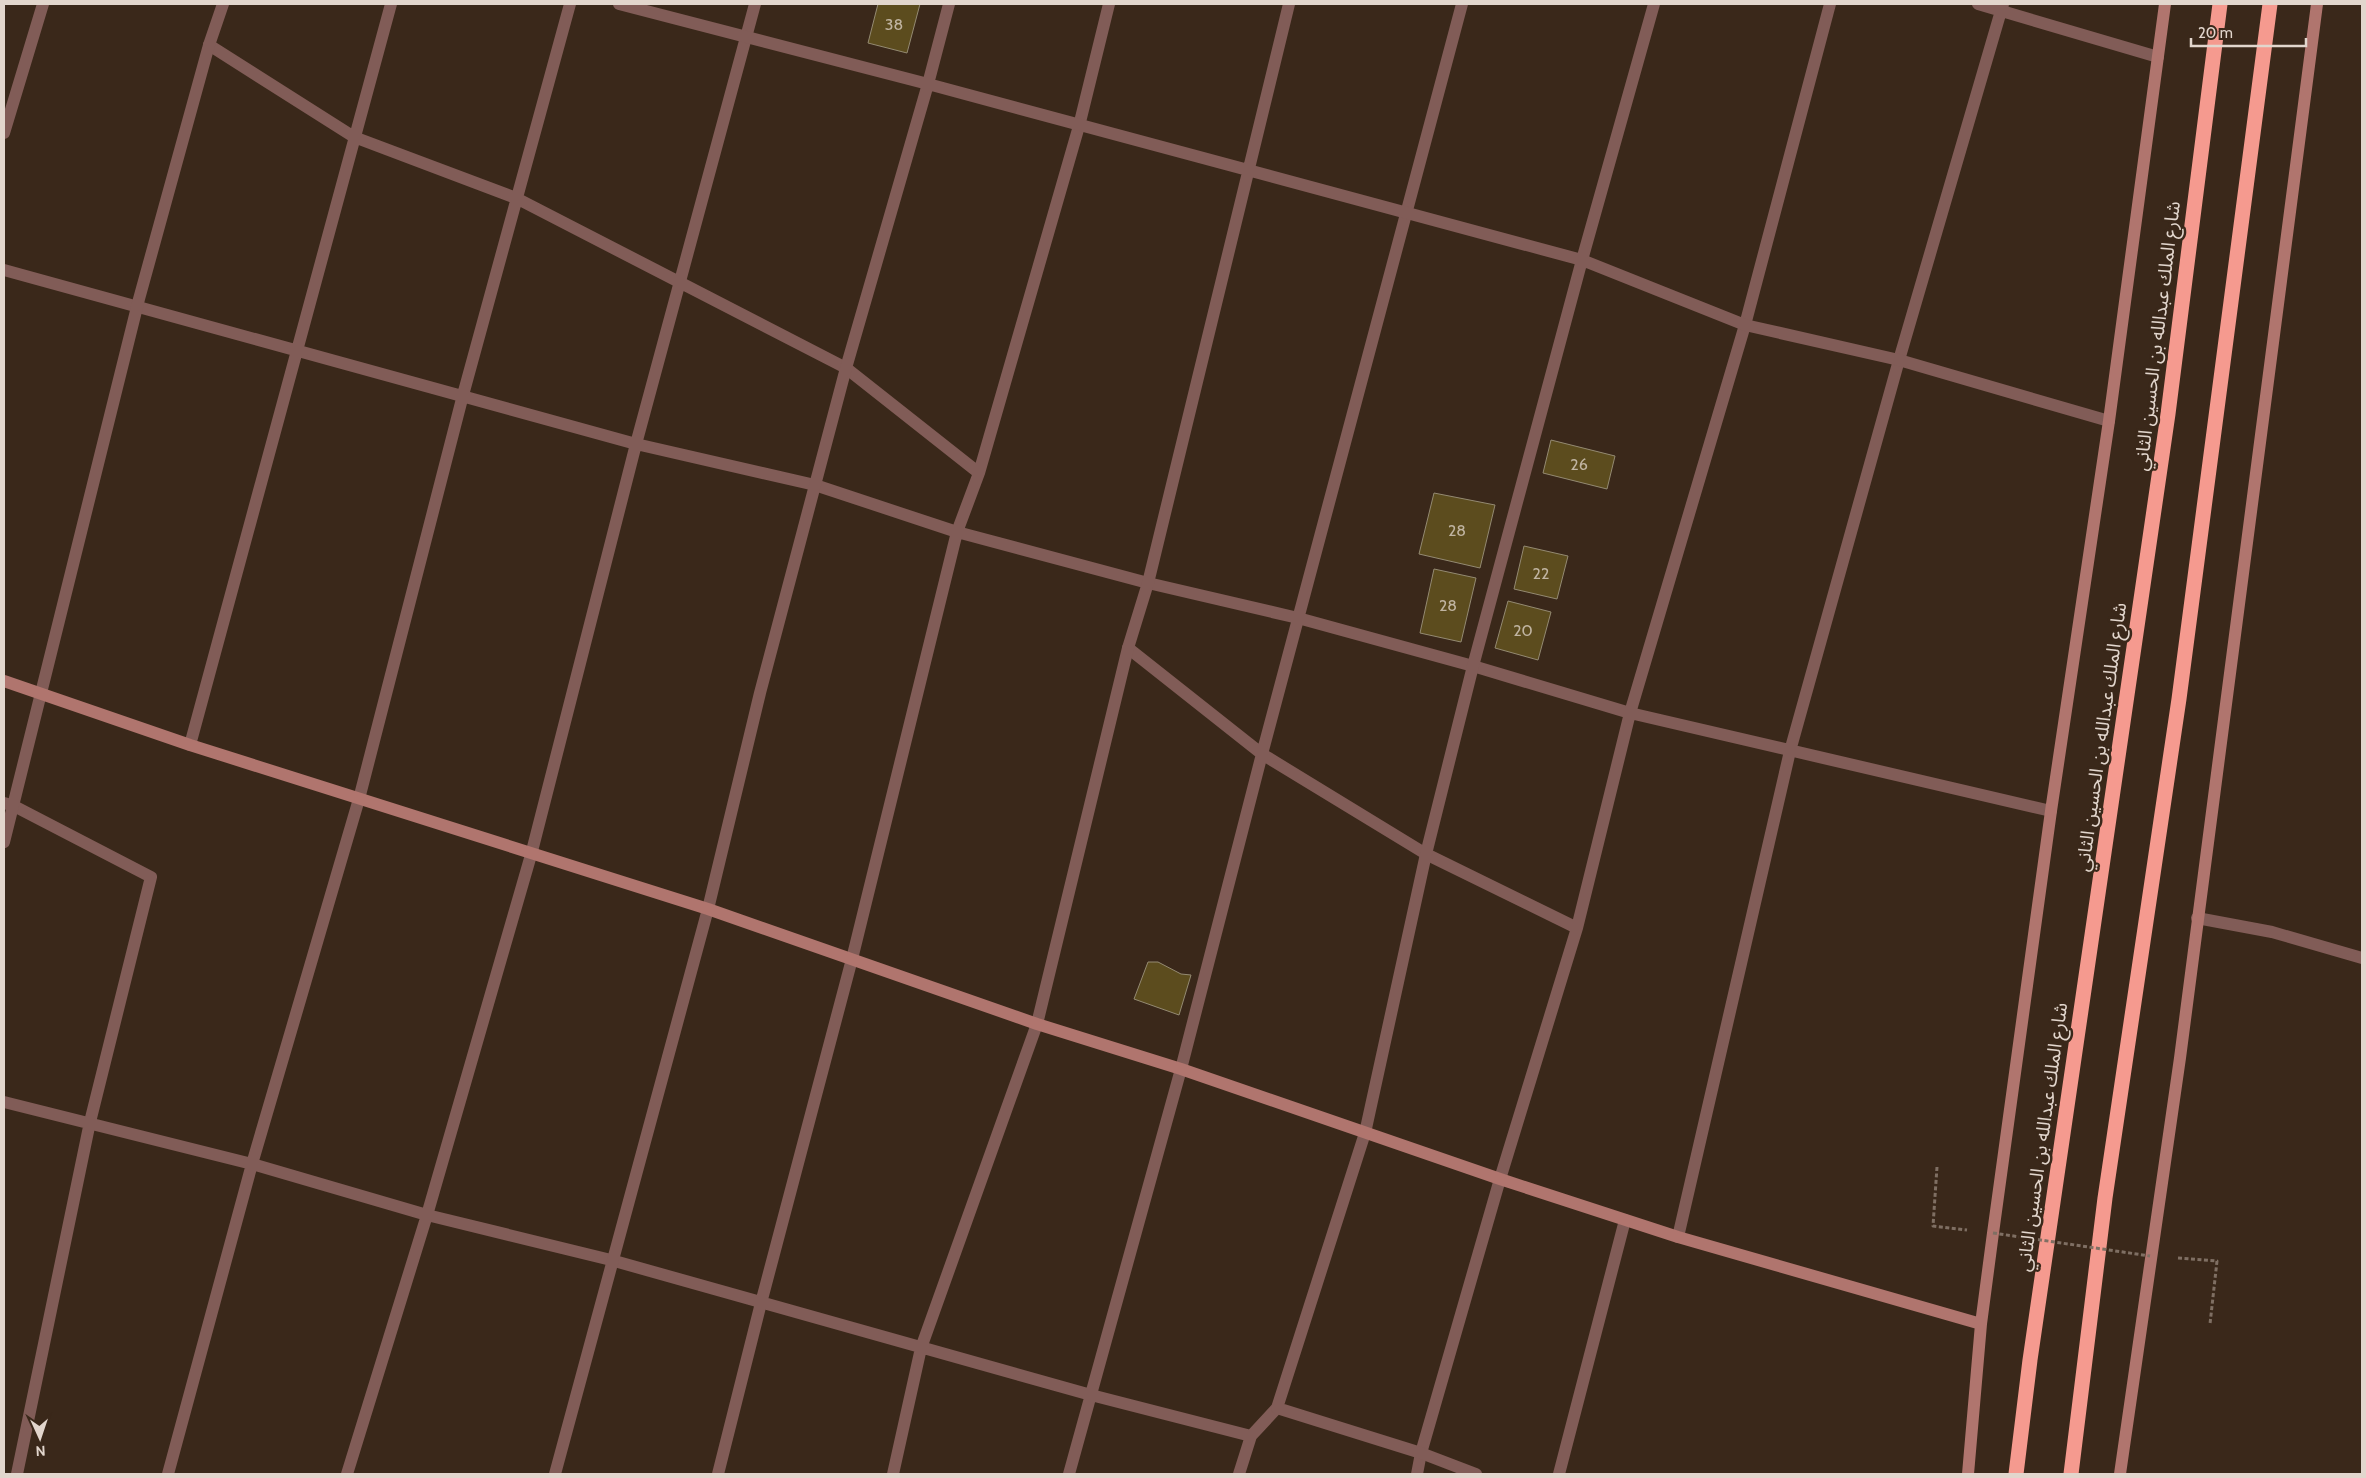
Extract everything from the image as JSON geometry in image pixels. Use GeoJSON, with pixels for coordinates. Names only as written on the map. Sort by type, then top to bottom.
{"type":"FeatureCollection","features":[{"type":"Feature","properties":{"kind":"highway","name":"شارع الملك عبدالله بن الحسين الثاني"},"geometry":{"type":"LineString","coordinates":[[2016,1474],[2031,1350],[2168,414],[2220,4]]}},
{"type":"Feature","properties":{"kind":"highway"},"geometry":{"type":"LineString","coordinates":[[2070,1474],[2107,1189],[2180,689],[2270,4]]}},
{"type":"Feature","properties":{"kind":"street"},"geometry":{"type":"LineString","coordinates":[[4,133],[43,4]]}},
{"type":"Feature","properties":{"kind":"street"},"geometry":{"type":"LineString","coordinates":[[4,842],[9,804],[42,693],[136,308],[209,45],[223,4]]}},
{"type":"Feature","properties":{"kind":"street"},"geometry":{"type":"LineString","coordinates":[[190,745],[391,4]]}},
{"type":"Feature","properties":{"kind":"street"},"geometry":{"type":"LineString","coordinates":[[168,1474],[252,1164],[359,799],[463,395],[570,4]]}},
{"type":"Feature","properties":{"kind":"street"},"geometry":{"type":"LineString","coordinates":[[619,4],[928,84],[1582,260],[1745,325],[1899,360],[2109,421]]}},
{"type":"Feature","properties":{"kind":"street"},"geometry":{"type":"LineString","coordinates":[[347,1474],[426,1215],[531,854],[636,444],[755,4]]}},
{"type":"Feature","properties":{"kind":"street"},"geometry":{"type":"LineString","coordinates":[[555,1474],[611,1260],[708,909],[760,693],[846,368],[928,84],[949,4]]}},
{"type":"Feature","properties":{"kind":"street"},"geometry":{"type":"LineString","coordinates":[[718,1474],[852,959],[957,532],[979,474],[1079,126],[1109,4]]}},
{"type":"Feature","properties":{"kind":"street"},"geometry":{"type":"LineString","coordinates":[[893,1474],[921,1348],[1037,1024],[1128,648],[1148,582],[1290,4]]}},
{"type":"Feature","properties":{"kind":"street"},"geometry":{"type":"LineString","coordinates":[[1069,1474],[1181,1069],[1262,754],[1462,4]]}},
{"type":"Feature","properties":{"kind":"street"},"geometry":{"type":"LineString","coordinates":[[1239,1474],[1251,1436],[1277,1408],[1366,1133],[1426,854],[1473,666],[1582,260],[1654,4]]}},
{"type":"Feature","properties":{"kind":"street"},"geometry":{"type":"LineString","coordinates":[[1417,1474],[1421,1453],[1500,1179],[1577,928],[1630,713],[1745,325],[1830,4]]}},
{"type":"Feature","properties":{"kind":"street"},"geometry":{"type":"LineString","coordinates":[[1978,4],[2002,8],[2158,57]]}},
{"type":"Feature","properties":{"kind":"street"},"geometry":{"type":"LineString","coordinates":[[1968,1474],[1989,1232],[2109,421],[2165,4]]}},
{"type":"Feature","properties":{"kind":"street"},"geometry":{"type":"LineString","coordinates":[[2120,1474],[2155,1256],[2197,918],[2317,4]]}},
{"type":"Feature","properties":{"kind":"street"},"geometry":{"type":"LineString","coordinates":[[1678,1237],[1790,751],[1899,360],[2002,8]]}},
{"type":"Feature","properties":{"kind":"street"},"geometry":{"type":"LineString","coordinates":[[209,45],[354,136],[516,198],[846,368],[979,474]]}},
{"type":"Feature","properties":{"kind":"street"},"geometry":{"type":"LineString","coordinates":[[4,270],[136,308],[296,349],[636,444],[815,485],[957,532],[1148,582],[1298,618],[1473,666],[1630,713],[2051,811]]}},
{"type":"Feature","properties":{"kind":"street"},"geometry":{"type":"LineString","coordinates":[[1128,648],[1262,754],[1426,854],[1577,928]]}},
{"type":"Feature","properties":{"kind":"street"},"geometry":{"type":"LineString","coordinates":[[4,681],[190,745],[708,909],[1037,1024],[1181,1069],[1625,1220],[1981,1324]]}},
{"type":"Feature","properties":{"kind":"street"},"geometry":{"type":"LineString","coordinates":[[9,804],[150,877],[90,1122],[17,1474]]}},
{"type":"Feature","properties":{"kind":"street"},"geometry":{"type":"LineString","coordinates":[[2197,918],[2272,932],[2362,958]]}},
{"type":"Feature","properties":{"kind":"street"},"geometry":{"type":"LineString","coordinates":[[4,1102],[252,1164],[426,1215],[611,1260],[1091,1395],[1251,1436]]}},
{"type":"Feature","properties":{"kind":"street"},"geometry":{"type":"LineString","coordinates":[[1559,1474],[1625,1220]]}},
{"type":"Feature","properties":{"kind":"street"},"geometry":{"type":"LineString","coordinates":[[1277,1408],[1421,1453],[1476,1474]]}},
{"type":"Feature","properties":{"kind":"path"},"geometry":{"type":"LineString","coordinates":[[1936,1166],[1933,1226],[1976,1231]]}},
{"type":"Feature","properties":{"kind":"path"},"geometry":{"type":"LineString","coordinates":[[1989,1232],[2155,1256]]}},
{"type":"Feature","properties":{"kind":"path"},"geometry":{"type":"LineString","coordinates":[[2169,1258],[2217,1262],[2210,1324]]}},
{"type":"Feature","properties":{"kind":"building"},"geometry":{"type":"Polygon","coordinates":[[[878,4],[920,4],[907,53],[868,43],[878,4]]]}},
{"type":"Feature","properties":{"kind":"building"},"geometry":{"type":"Polygon","coordinates":[[[1551,440],[1615,456],[1607,489],[1543,473],[1551,440]]]}},
{"type":"Feature","properties":{"kind":"building"},"geometry":{"type":"Polygon","coordinates":[[[1434,493],[1495,505],[1480,568],[1419,554],[1434,493]]]}},
{"type":"Feature","properties":{"kind":"building"},"geometry":{"type":"Polygon","coordinates":[[[1524,546],[1568,556],[1557,599],[1514,589],[1524,546]]]}},
{"type":"Feature","properties":{"kind":"building"},"geometry":{"type":"Polygon","coordinates":[[[1434,569],[1476,578],[1461,642],[1420,633],[1434,569]]]}},
{"type":"Feature","properties":{"kind":"building"},"geometry":{"type":"Polygon","coordinates":[[[1508,601],[1551,612],[1538,660],[1495,648],[1508,601]]]}},
{"type":"Feature","properties":{"kind":"building"},"geometry":{"type":"Polygon","coordinates":[[[1148,962],[1158,962],[1181,974],[1191,975],[1179,1015],[1134,999],[1148,962]]]}}]}
